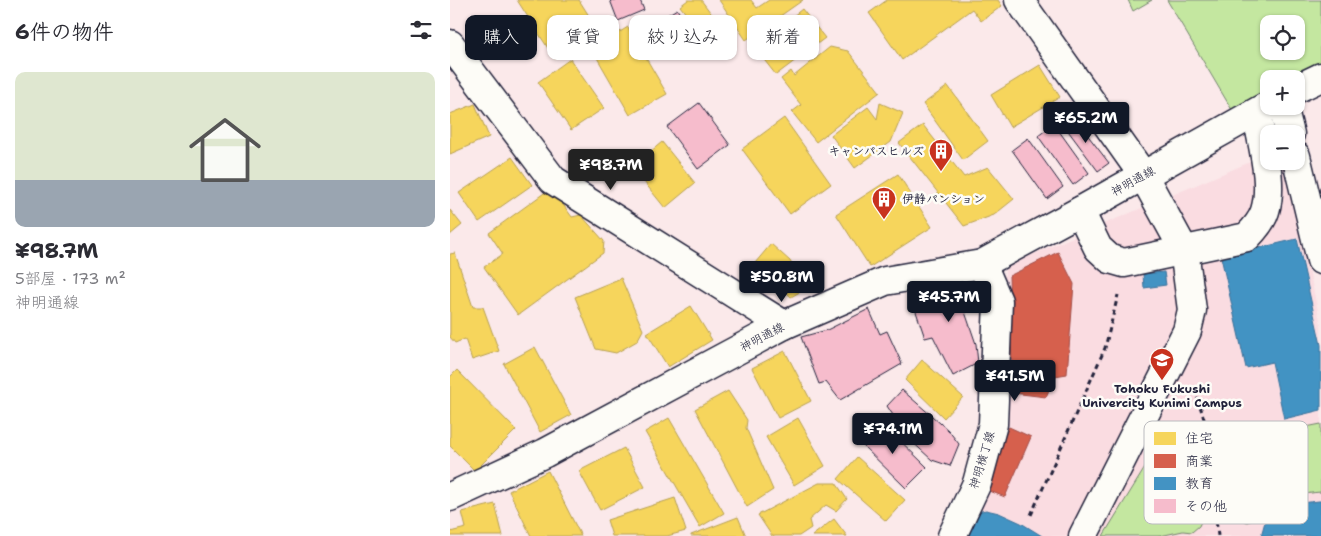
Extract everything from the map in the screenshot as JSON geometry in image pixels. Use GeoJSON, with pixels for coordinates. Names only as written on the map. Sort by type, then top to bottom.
{"type":"FeatureCollection","features":[{"type":"Feature","properties":{"kind":"street"},"geometry":{"type":"LineString","coordinates":[[1019,0],[1142,175],[1184,250],[1192,310],[1186,331],[1083,536]]}},
{"type":"Feature","properties":{"kind":"street"},"geometry":{"type":"LineString","coordinates":[[450,44],[554,180],[784,325]]}},
{"type":"Feature","properties":{"kind":"street"},"geometry":{"type":"LineString","coordinates":[[1305,85],[1321,77]]}},
{"type":"Feature","properties":{"kind":"street","name":"神明通線"},"geometry":{"type":"LineString","coordinates":[[450,497],[545,453],[784,325],[885,281],[982,264],[1260,111]]}},
{"type":"Feature","properties":{"kind":"street"},"geometry":{"type":"LineString","coordinates":[[1080,211],[1098,248],[1110,260],[1124,263],[1248,237],[1257,227],[1265,211],[1268,184],[1263,115]]}},
{"type":"Feature","properties":{"kind":"street"},"geometry":{"type":"LineString","coordinates":[[1299,170],[1321,260]]}},
{"type":"Feature","properties":{"kind":"street","name":"神明横丁線"},"geometry":{"type":"LineString","coordinates":[[952,536],[976,483],[993,424],[998,301],[982,264]]}},
{"type":"Feature","properties":{"kind":"path"},"geometry":{"type":"LineString","coordinates":[[1031,515],[1105,348],[1124,263]]}},
{"type":"Feature","properties":{"kind":"shaded area","name":"Tohoku Fukushi Univercity Kunimi Campus"},"geometry":{"type":"Polygon","coordinates":[[[1260,158],[1260,170],[1287,170],[1321,325],[1321,536],[959,536],[1002,437],[1005,266],[1260,158]]]}},
{"type":"Feature","properties":{"kind":"green space"},"geometry":{"type":"Polygon","coordinates":[[[1128,0],[1152,0],[1133,11],[1128,0]]]}},
{"type":"Feature","properties":{"kind":"green space"},"geometry":{"type":"Polygon","coordinates":[[[1167,0],[1321,0],[1321,63],[1305,72],[1305,70],[1260,70],[1260,96],[1232,110],[1167,0]]]}},
{"type":"Feature","properties":{"kind":"green space"},"geometry":{"type":"Polygon","coordinates":[[[1321,424],[1321,492],[1308,494],[1308,427],[1321,424]]]}},
{"type":"Feature","properties":{"kind":"green space"},"geometry":{"type":"Polygon","coordinates":[[[1144,469],[1144,524],[1200,524],[1192,532],[1183,531],[1160,536],[1103,536],[1144,469]]]}},
{"type":"Feature","properties":{"kind":"building: 住宅"},"geometry":{"type":"Polygon","coordinates":[[[517,0],[579,0],[588,15],[547,15],[547,47],[537,31],[537,15],[527,15],[517,0]]]}},
{"type":"Feature","properties":{"kind":"building: 住宅"},"geometry":{"type":"Polygon","coordinates":[[[688,0],[701,0],[712,15],[687,15],[680,6],[688,0]]]}},
{"type":"Feature","properties":{"kind":"building: 住宅"},"geometry":{"type":"Polygon","coordinates":[[[719,0],[751,0],[757,8],[769,0],[803,0],[782,15],[747,15],[746,40],[737,27],[737,15],[729,15],[719,0]]]}},
{"type":"Feature","properties":{"kind":"building: 住宅"},"geometry":{"type":"Polygon","coordinates":[[[887,0],[998,0],[1002,6],[981,21],[972,9],[902,60],[869,13],[887,0]]]}},
{"type":"Feature","properties":{"kind":"building: 住宅"},"geometry":{"type":"Polygon","coordinates":[[[802,9],[807,15],[794,15],[802,9]]]}},
{"type":"Feature","properties":{"kind":"building: 住宅"},"geometry":{"type":"Polygon","coordinates":[[[628,27],[629,60],[647,60],[667,94],[630,115],[598,60],[619,60],[619,32],[628,27]]]}},
{"type":"Feature","properties":{"kind":"building: 住宅"},"geometry":{"type":"Polygon","coordinates":[[[819,30],[825,38],[819,43],[819,30]]]}},
{"type":"Feature","properties":{"kind":"building: 住宅"},"geometry":{"type":"Polygon","coordinates":[[[830,47],[848,51],[880,92],[816,142],[792,112],[801,105],[781,79],[791,71],[794,76],[814,60],[819,60],[819,56],[830,47]]]}},
{"type":"Feature","properties":{"kind":"building: 住宅"},"geometry":{"type":"Polygon","coordinates":[[[571,60],[604,108],[571,130],[538,82],[571,60]]]}},
{"type":"Feature","properties":{"kind":"building: 住宅"},"geometry":{"type":"Polygon","coordinates":[[[764,60],[796,60],[776,75],[764,60]]]}},
{"type":"Feature","properties":{"kind":"building: 住宅"},"geometry":{"type":"Polygon","coordinates":[[[1040,65],[1060,97],[1010,127],[991,95],[1040,65]]]}},
{"type":"Feature","properties":{"kind":"building: 住宅"},"geometry":{"type":"Polygon","coordinates":[[[948,86],[988,141],[963,160],[923,104],[948,86]]]}},
{"type":"Feature","properties":{"kind":"building: 住宅"},"geometry":{"type":"Polygon","coordinates":[[[880,103],[903,113],[891,142],[855,168],[831,135],[868,107],[877,119],[880,103]]]}},
{"type":"Feature","properties":{"kind":"building: 住宅"},"geometry":{"type":"Polygon","coordinates":[[[475,104],[489,137],[450,154],[450,114],[475,104]]]}},
{"type":"Feature","properties":{"kind":"building: 住宅"},"geometry":{"type":"Polygon","coordinates":[[[784,118],[831,184],[790,214],[742,149],[784,118]]]}},
{"type":"Feature","properties":{"kind":"building: 住宅","name":"キャンパスヒルズ"},"geometry":{"type":"Polygon","coordinates":[[[923,125],[964,177],[988,167],[1014,199],[994,215],[964,226],[899,143],[923,125]]]}},
{"type":"Feature","properties":{"kind":"building: 住宅"},"geometry":{"type":"Polygon","coordinates":[[[662,142],[695,183],[665,208],[632,167],[662,142]]]}},
{"type":"Feature","properties":{"kind":"building: 住宅"},"geometry":{"type":"Polygon","coordinates":[[[512,157],[532,185],[479,222],[459,193],[512,157]]]}},
{"type":"Feature","properties":{"kind":"building: 住宅","name":"伊静パンション"},"geometry":{"type":"Polygon","coordinates":[[[898,174],[932,227],[870,267],[836,214],[898,174]]]}},
{"type":"Feature","properties":{"kind":"building: 住宅"},"geometry":{"type":"Polygon","coordinates":[[[551,188],[572,217],[581,215],[604,241],[603,253],[518,315],[484,267],[503,254],[489,233],[551,188]]]}},
{"type":"Feature","properties":{"kind":"building: 住宅"},"geometry":{"type":"Polygon","coordinates":[[[450,210],[462,225],[450,235],[450,210]]]}},
{"type":"Feature","properties":{"kind":"building: 住宅"},"geometry":{"type":"Polygon","coordinates":[[[771,244],[790,261],[805,289],[791,297],[755,263],[771,244]]]}},
{"type":"Feature","properties":{"kind":"building: 住宅"},"geometry":{"type":"Polygon","coordinates":[[[455,253],[473,307],[483,307],[499,351],[472,360],[465,339],[455,343],[450,337],[450,254],[455,253]]]}},
{"type":"Feature","properties":{"kind":"building: 住宅"},"geometry":{"type":"Polygon","coordinates":[[[621,278],[643,330],[637,341],[616,353],[596,349],[575,297],[621,278]]]}},
{"type":"Feature","properties":{"kind":"building: 住宅"},"geometry":{"type":"Polygon","coordinates":[[[691,306],[712,340],[668,367],[647,333],[691,306]]]}},
{"type":"Feature","properties":{"kind":"building: 住宅"},"geometry":{"type":"Polygon","coordinates":[[[535,347],[571,415],[540,432],[504,364],[535,347]]]}},
{"type":"Feature","properties":{"kind":"building: 住宅"},"geometry":{"type":"Polygon","coordinates":[[[785,351],[811,401],[778,418],[752,368],[785,351]]]}},
{"type":"Feature","properties":{"kind":"building: 住宅"},"geometry":{"type":"Polygon","coordinates":[[[922,360],[963,397],[944,418],[905,380],[922,360]]]}},
{"type":"Feature","properties":{"kind":"building: 住宅"},"geometry":{"type":"Polygon","coordinates":[[[457,370],[516,430],[475,471],[450,446],[450,377],[457,370]]]}},
{"type":"Feature","properties":{"kind":"building: 住宅"},"geometry":{"type":"Polygon","coordinates":[[[728,391],[747,420],[746,428],[773,490],[747,507],[695,409],[728,391]]]}},
{"type":"Feature","properties":{"kind":"building: 住宅"},"geometry":{"type":"Polygon","coordinates":[[[669,418],[724,513],[700,527],[645,432],[669,418]]]}},
{"type":"Feature","properties":{"kind":"building: 住宅"},"geometry":{"type":"Polygon","coordinates":[[[798,418],[825,466],[794,485],[766,437],[798,418]]]}},
{"type":"Feature","properties":{"kind":"building: 住宅"},"geometry":{"type":"Polygon","coordinates":[[[624,448],[645,487],[600,510],[579,471],[624,448]]]}},
{"type":"Feature","properties":{"kind":"building: 住宅"},"geometry":{"type":"Polygon","coordinates":[[[857,457],[905,500],[886,521],[838,479],[857,457]]]}},
{"type":"Feature","properties":{"kind":"building: 住宅"},"geometry":{"type":"Polygon","coordinates":[[[548,471],[581,536],[531,536],[509,491],[548,471]]]}},
{"type":"Feature","properties":{"kind":"building: 住宅"},"geometry":{"type":"Polygon","coordinates":[[[819,483],[836,483],[847,499],[836,511],[826,505],[809,520],[811,528],[799,536],[772,536],[758,515],[819,483]]]}},
{"type":"Feature","properties":{"kind":"building: 住宅"},"geometry":{"type":"Polygon","coordinates":[[[675,498],[686,531],[667,536],[612,536],[607,520],[675,498]]]}},
{"type":"Feature","properties":{"kind":"building: 住宅"},"geometry":{"type":"Polygon","coordinates":[[[495,504],[503,536],[450,536],[450,532],[466,528],[462,512],[495,504]]]}},
{"type":"Feature","properties":{"kind":"building: 住宅"},"geometry":{"type":"Polygon","coordinates":[[[738,517],[746,536],[691,536],[691,535],[738,517]]]}},
{"type":"Feature","properties":{"kind":"building: 住宅"},"geometry":{"type":"Polygon","coordinates":[[[834,519],[847,536],[812,536],[834,519]]]}},
{"type":"Feature","properties":{"kind":"building: 商業"},"geometry":{"type":"Polygon","coordinates":[[[1058,252],[1074,284],[1067,374],[1055,376],[1046,397],[1013,393],[1009,276],[1058,252]]]}},
{"type":"Feature","properties":{"kind":"building: 商業"},"geometry":{"type":"Polygon","coordinates":[[[1009,427],[1031,437],[1005,497],[982,488],[1009,427]]]}},
{"type":"Feature","properties":{"kind":"building: 教育"},"geometry":{"type":"Polygon","coordinates":[[[1297,239],[1321,345],[1321,410],[1284,419],[1272,362],[1246,368],[1221,257],[1297,239]]]}},
{"type":"Feature","properties":{"kind":"building: 教育"},"geometry":{"type":"Polygon","coordinates":[[[1164,272],[1166,285],[1144,288],[1143,274],[1164,272]]]}},
{"type":"Feature","properties":{"kind":"building: 教育"},"geometry":{"type":"Polygon","coordinates":[[[1321,501],[1321,536],[1261,536],[1264,524],[1308,524],[1308,502],[1321,501]]]}},
{"type":"Feature","properties":{"kind":"building: 教育"},"geometry":{"type":"Polygon","coordinates":[[[986,510],[999,513],[1021,523],[1042,536],[965,536],[977,512],[986,510]]]}},
{"type":"Feature","properties":{"kind":"building: その他"},"geometry":{"type":"Polygon","coordinates":[[[610,0],[640,0],[644,10],[619,21],[619,15],[616,15],[610,0]]]}},
{"type":"Feature","properties":{"kind":"building: その他"},"geometry":{"type":"Polygon","coordinates":[[[677,9],[680,15],[667,15],[677,9]]]}},
{"type":"Feature","properties":{"kind":"building: その他"},"geometry":{"type":"Polygon","coordinates":[[[699,103],[730,145],[698,169],[667,127],[699,103]]]}},
{"type":"Feature","properties":{"kind":"building: その他"},"geometry":{"type":"Polygon","coordinates":[[[1073,116],[1109,163],[1098,171],[1063,124],[1073,116]]]}},
{"type":"Feature","properties":{"kind":"building: その他"},"geometry":{"type":"Polygon","coordinates":[[[1054,124],[1089,173],[1073,185],[1038,136],[1054,124]]]}},
{"type":"Feature","properties":{"kind":"building: その他"},"geometry":{"type":"Polygon","coordinates":[[[1028,138],[1063,187],[1047,199],[1012,150],[1028,138]]]}},
{"type":"Feature","properties":{"kind":"building: その他"},"geometry":{"type":"Polygon","coordinates":[[[945,281],[949,292],[977,283],[984,294],[964,309],[976,344],[978,363],[953,376],[933,336],[925,338],[911,297],[945,281]]]}},
{"type":"Feature","properties":{"kind":"building: その他"},"geometry":{"type":"Polygon","coordinates":[[[869,309],[880,334],[887,331],[902,364],[840,400],[826,382],[819,384],[801,337],[827,330],[869,309]]]}},
{"type":"Feature","properties":{"kind":"building: その他"},"geometry":{"type":"Polygon","coordinates":[[[902,390],[948,430],[959,444],[950,466],[932,460],[908,438],[887,406],[902,390]]]}},
{"type":"Feature","properties":{"kind":"building: その他"},"geometry":{"type":"Polygon","coordinates":[[[880,421],[927,467],[906,488],[859,442],[880,421]]]}},
{"type":"Feature","properties":{"kind":"place","name":"キャンパスヒルズ"},"geometry":{"type":"Point","coordinates":[941,172]}},
{"type":"Feature","properties":{"kind":"place","name":"伊静パンション"},"geometry":{"type":"Point","coordinates":[884,220]}},
{"type":"Feature","properties":{"kind":"place","name":"Tohoku Fukushi Univercity Kunimi Campus"},"geometry":{"type":"Point","coordinates":[1162,381]}}]}
